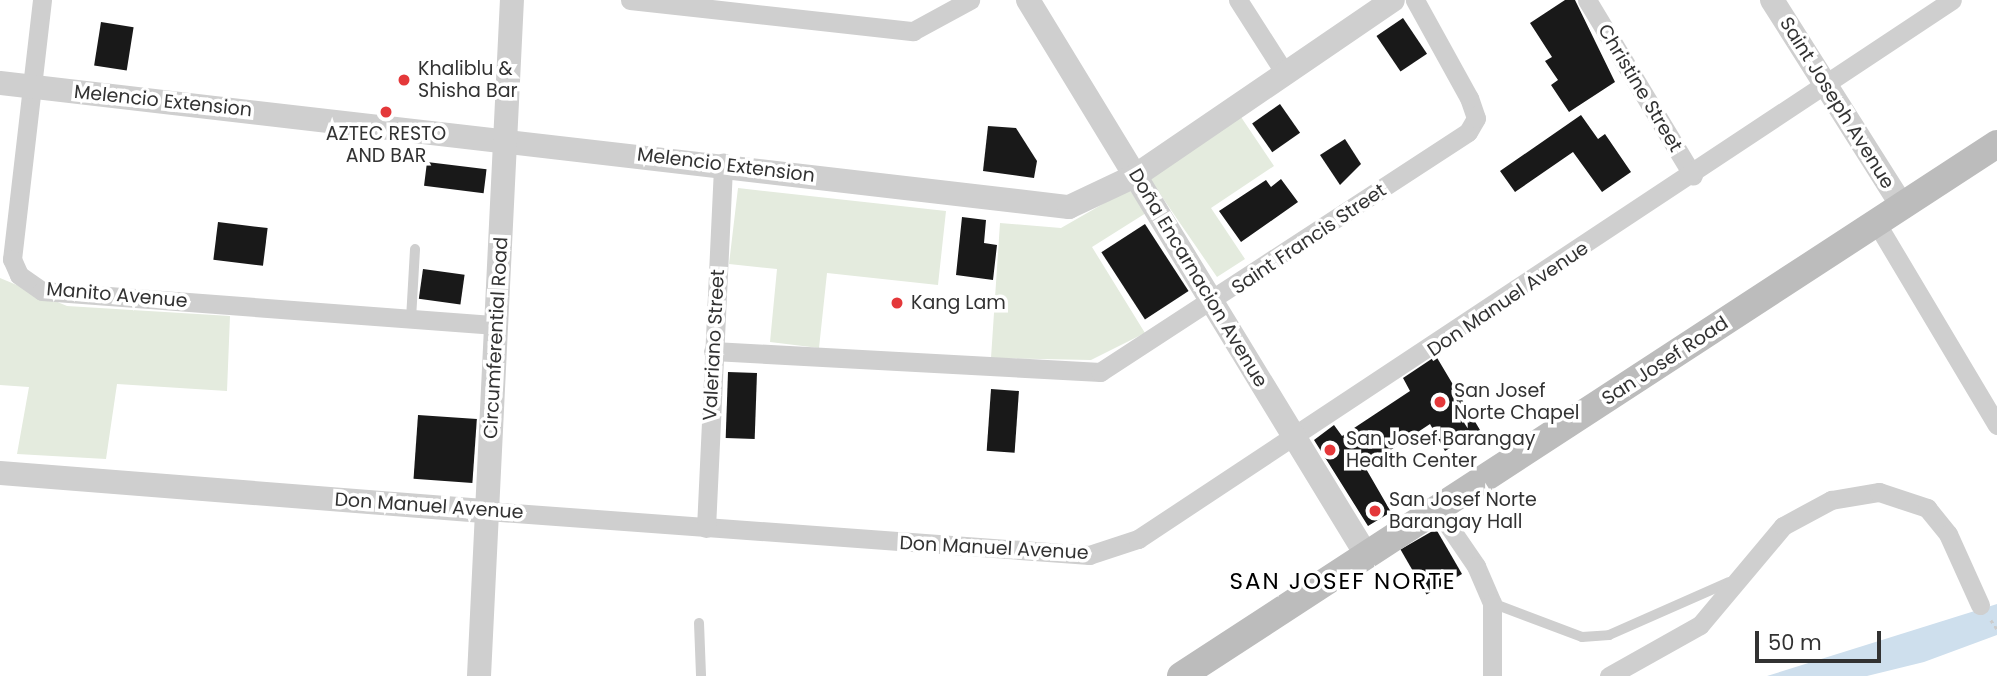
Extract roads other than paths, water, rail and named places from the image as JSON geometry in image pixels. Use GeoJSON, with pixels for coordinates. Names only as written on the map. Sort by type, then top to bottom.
{"type":"FeatureCollection","features":[{"type":"Feature","properties":{"kind":"main road","name":"San Josef Road"},"geometry":{"type":"LineString","coordinates":[[1181,676],[1997,144]]}},
{"type":"Feature","properties":{"kind":"street","name":"Manito Avenue"},"geometry":{"type":"LineString","coordinates":[[42,0],[12,259],[19,275],[43,290],[496,325]]}},
{"type":"Feature","properties":{"kind":"street","name":"Circumferential Road"},"geometry":{"type":"LineString","coordinates":[[479,676],[512,0]]}},
{"type":"Feature","properties":{"kind":"street"},"geometry":{"type":"LineString","coordinates":[[630,0],[913,31],[970,0]]}},
{"type":"Feature","properties":{"kind":"street","name":"Doña Encarnacion Avenue"},"geometry":{"type":"LineString","coordinates":[[1028,0],[1367,555]]}},
{"type":"Feature","properties":{"kind":"street"},"geometry":{"type":"LineString","coordinates":[[1238,0],[1284,72]]}},
{"type":"Feature","properties":{"kind":"street","name":"Melencio Extension"},"geometry":{"type":"LineString","coordinates":[[0,83],[723,162],[1069,207],[1135,176],[1393,0]]}},
{"type":"Feature","properties":{"kind":"street","name":"Saint Francis Street"},"geometry":{"type":"LineString","coordinates":[[713,351],[1100,372],[1213,303],[1468,132],[1476,118],[1469,98],[1415,0]]}},
{"type":"Feature","properties":{"kind":"street","name":"Christine Street"},"geometry":{"type":"LineString","coordinates":[[1587,0],[1693,176]]}},
{"type":"Feature","properties":{"kind":"street","name":"Saint Joseph Avenue"},"geometry":{"type":"LineString","coordinates":[[1772,0],[1903,207]]}},
{"type":"Feature","properties":{"kind":"street","name":"Don Manuel Avenue"},"geometry":{"type":"LineString","coordinates":[[0,473],[1089,555],[1138,540],[1296,439],[1693,176],[1952,0]]}},
{"type":"Feature","properties":{"kind":"street","name":"Valeriano Street"},"geometry":{"type":"LineString","coordinates":[[706,528],[723,162]]}},
{"type":"Feature","properties":{"kind":"street"},"geometry":{"type":"LineString","coordinates":[[1877,224],[1995,415]]}},
{"type":"Feature","properties":{"kind":"street"},"geometry":{"type":"LineString","coordinates":[[1609,676],[1700,625],[1749,573],[1783,526],[1803,511],[1879,492],[1911,499],[1939,520],[1980,605]]}},
{"type":"Feature","properties":{"kind":"street"},"geometry":{"type":"LineString","coordinates":[[1437,509],[1476,566],[1492,603],[1492,676]]}},
{"type":"Feature","properties":{"kind":"lane"},"geometry":{"type":"LineString","coordinates":[[411,318],[415,249]]}},
{"type":"Feature","properties":{"kind":"lane"},"geometry":{"type":"LineString","coordinates":[[1492,603],[1553,629],[1582,637],[1609,635],[1749,573]]}},
{"type":"Feature","properties":{"kind":"lane"},"geometry":{"type":"LineString","coordinates":[[699,624],[701,676]]}},
{"type":"Feature","properties":{"kind":"water"},"geometry":{"type":"Polygon","coordinates":[[[1997,604],[1997,635],[1924,662],[1867,676],[1767,676],[1997,604]]]}},
{"type":"Feature","properties":{"kind":"place","name":"Khaliblu & Shisha Bar"},"geometry":{"type":"Point","coordinates":[404,80]}},
{"type":"Feature","properties":{"kind":"place","name":"AZTEC RESTO AND BAR"},"geometry":{"type":"Point","coordinates":[386,112]}},
{"type":"Feature","properties":{"kind":"place","name":"Kang Lam"},"geometry":{"type":"Point","coordinates":[897,303]}},
{"type":"Feature","properties":{"kind":"place","name":"San Josef Norte Chapel"},"geometry":{"type":"Point","coordinates":[1440,402]}},
{"type":"Feature","properties":{"kind":"place","name":"San Josef Barangay Health Center"},"geometry":{"type":"Point","coordinates":[1330,450]}},
{"type":"Feature","properties":{"kind":"place","name":"San Josef Norte Barangay Hall"},"geometry":{"type":"Point","coordinates":[1375,511]}},
{"type":"Feature","properties":{"kind":"district","name":"SAN JOSEF NORTE"},"geometry":{"type":"Point","coordinates":[1343,581]}}]}
